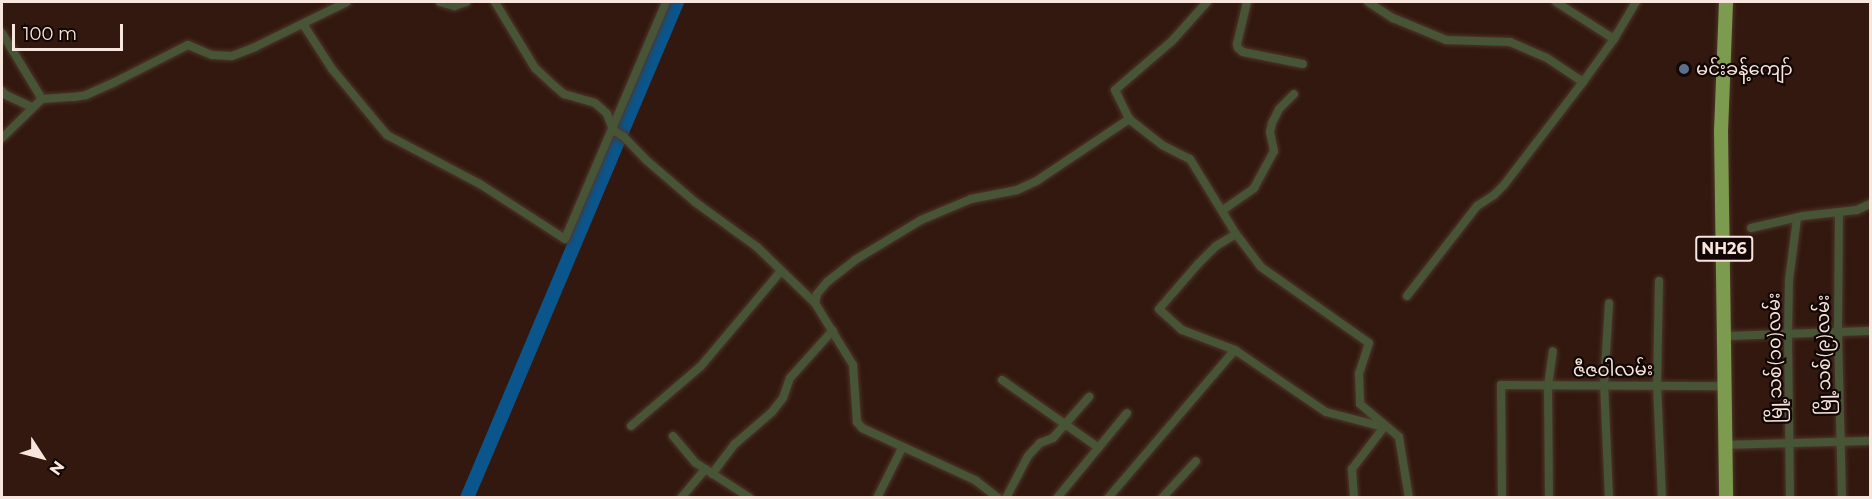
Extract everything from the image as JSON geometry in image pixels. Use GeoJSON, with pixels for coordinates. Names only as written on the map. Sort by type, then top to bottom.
{"type":"FeatureCollection","features":[{"type":"Feature","properties":{"kind":"highway","name":"NH26"},"geometry":{"type":"LineString","coordinates":[[1726,2],[1721,130],[1726,498]]}},
{"type":"Feature","properties":{"kind":"street"},"geometry":{"type":"LineString","coordinates":[[2,138],[42,99],[86,95],[188,45],[223,58],[255,47],[347,2]]}},
{"type":"Feature","properties":{"kind":"street"},"geometry":{"type":"LineString","coordinates":[[440,2],[454,6],[466,2]]}},
{"type":"Feature","properties":{"kind":"street"},"geometry":{"type":"LineString","coordinates":[[495,2],[535,68],[564,94],[595,103],[607,114],[613,130],[624,136],[645,159],[695,202],[757,247],[815,303],[853,365],[857,422],[868,432],[975,480],[998,498]]}},
{"type":"Feature","properties":{"kind":"street"},"geometry":{"type":"LineString","coordinates":[[303,24],[332,69],[387,135],[480,184],[565,239],[666,2]]}},
{"type":"Feature","properties":{"kind":"street"},"geometry":{"type":"LineString","coordinates":[[1207,2],[1172,41],[1115,90],[1129,119],[1162,145],[1190,159],[1236,234],[1261,267],[1369,343],[1359,374],[1360,404],[1384,427],[1399,437],[1409,498]]}},
{"type":"Feature","properties":{"kind":"street"},"geometry":{"type":"LineString","coordinates":[[1247,2],[1238,48],[1243,52],[1303,64]]}},
{"type":"Feature","properties":{"kind":"street"},"geometry":{"type":"LineString","coordinates":[[1368,2],[1393,18],[1446,40],[1510,42],[1547,58],[1583,82]]}},
{"type":"Feature","properties":{"kind":"street"},"geometry":{"type":"LineString","coordinates":[[1556,2],[1614,39]]}},
{"type":"Feature","properties":{"kind":"street"},"geometry":{"type":"LineString","coordinates":[[1407,296],[1477,206],[1504,185],[1583,82],[1614,39],[1636,2]]}},
{"type":"Feature","properties":{"kind":"street"},"geometry":{"type":"LineString","coordinates":[[2,33],[31,76],[42,99]]}},
{"type":"Feature","properties":{"kind":"street"},"geometry":{"type":"LineString","coordinates":[[2,90],[6,95],[32,107]]}},
{"type":"Feature","properties":{"kind":"street"},"geometry":{"type":"LineString","coordinates":[[1223,210],[1254,188],[1274,151],[1270,132],[1272,123],[1279,109],[1294,94]]}},
{"type":"Feature","properties":{"kind":"street"},"geometry":{"type":"LineString","coordinates":[[815,303],[817,294],[827,282],[900,232],[971,199],[1017,190],[1038,180],[1129,119]]}},
{"type":"Feature","properties":{"kind":"street"},"geometry":{"type":"LineString","coordinates":[[1751,228],[1797,218],[1857,210],[1870,204]]}},
{"type":"Feature","properties":{"kind":"street","name":"မြို့သစ်(၉)လမ်း"},"geometry":{"type":"LineString","coordinates":[[1839,212],[1838,334],[1842,498]]}},
{"type":"Feature","properties":{"kind":"street","name":"မြို့သစ်(၁၀)လမ်း"},"geometry":{"type":"LineString","coordinates":[[1790,498],[1789,280],[1797,218]]}},
{"type":"Feature","properties":{"kind":"street"},"geometry":{"type":"LineString","coordinates":[[1236,234],[1216,246],[1159,309],[1182,330],[1235,350],[1326,412],[1384,427]]}},
{"type":"Feature","properties":{"kind":"street"},"geometry":{"type":"LineString","coordinates":[[631,426],[701,366],[781,271]]}},
{"type":"Feature","properties":{"kind":"street"},"geometry":{"type":"LineString","coordinates":[[1659,281],[1657,384],[1662,498]]}},
{"type":"Feature","properties":{"kind":"street"},"geometry":{"type":"LineString","coordinates":[[1609,303],[1604,386],[1609,498]]}},
{"type":"Feature","properties":{"kind":"street"},"geometry":{"type":"LineString","coordinates":[[681,498],[735,444],[772,412],[783,398],[790,378],[833,330]]}},
{"type":"Feature","properties":{"kind":"street"},"geometry":{"type":"LineString","coordinates":[[1725,336],[1788,333],[1838,334],[1845,330],[1870,331]]}},
{"type":"Feature","properties":{"kind":"street"},"geometry":{"type":"LineString","coordinates":[[1108,498],[1235,350]]}},
{"type":"Feature","properties":{"kind":"street"},"geometry":{"type":"LineString","coordinates":[[1550,498],[1548,386],[1553,351]]}},
{"type":"Feature","properties":{"kind":"street"},"geometry":{"type":"LineString","coordinates":[[1002,380],[1054,419],[1066,424],[1100,448]]}},
{"type":"Feature","properties":{"kind":"street","name":"ဇီဇဝါလမ်း"},"geometry":{"type":"LineString","coordinates":[[1502,498],[1501,385],[1726,386]]}},
{"type":"Feature","properties":{"kind":"street"},"geometry":{"type":"LineString","coordinates":[[1006,498],[1028,456],[1040,443],[1053,438],[1089,397]]}},
{"type":"Feature","properties":{"kind":"street"},"geometry":{"type":"LineString","coordinates":[[1057,498],[1128,413]]}},
{"type":"Feature","properties":{"kind":"street"},"geometry":{"type":"LineString","coordinates":[[1354,498],[1352,469],[1384,427]]}},
{"type":"Feature","properties":{"kind":"street"},"geometry":{"type":"LineString","coordinates":[[673,436],[709,471],[750,498]]}},
{"type":"Feature","properties":{"kind":"street"},"geometry":{"type":"LineString","coordinates":[[1726,445],[1791,441],[1870,441]]}},
{"type":"Feature","properties":{"kind":"street"},"geometry":{"type":"LineString","coordinates":[[877,498],[902,448]]}},
{"type":"Feature","properties":{"kind":"street"},"geometry":{"type":"LineString","coordinates":[[1162,498],[1196,461]]}},
{"type":"Feature","properties":{"kind":"waterway"},"geometry":{"type":"LineString","coordinates":[[467,498],[677,2]]}},
{"type":"Feature","properties":{"kind":"place","name":"မင်းခန့်ကျော်"},"geometry":{"type":"Point","coordinates":[1684,69]}}]}
